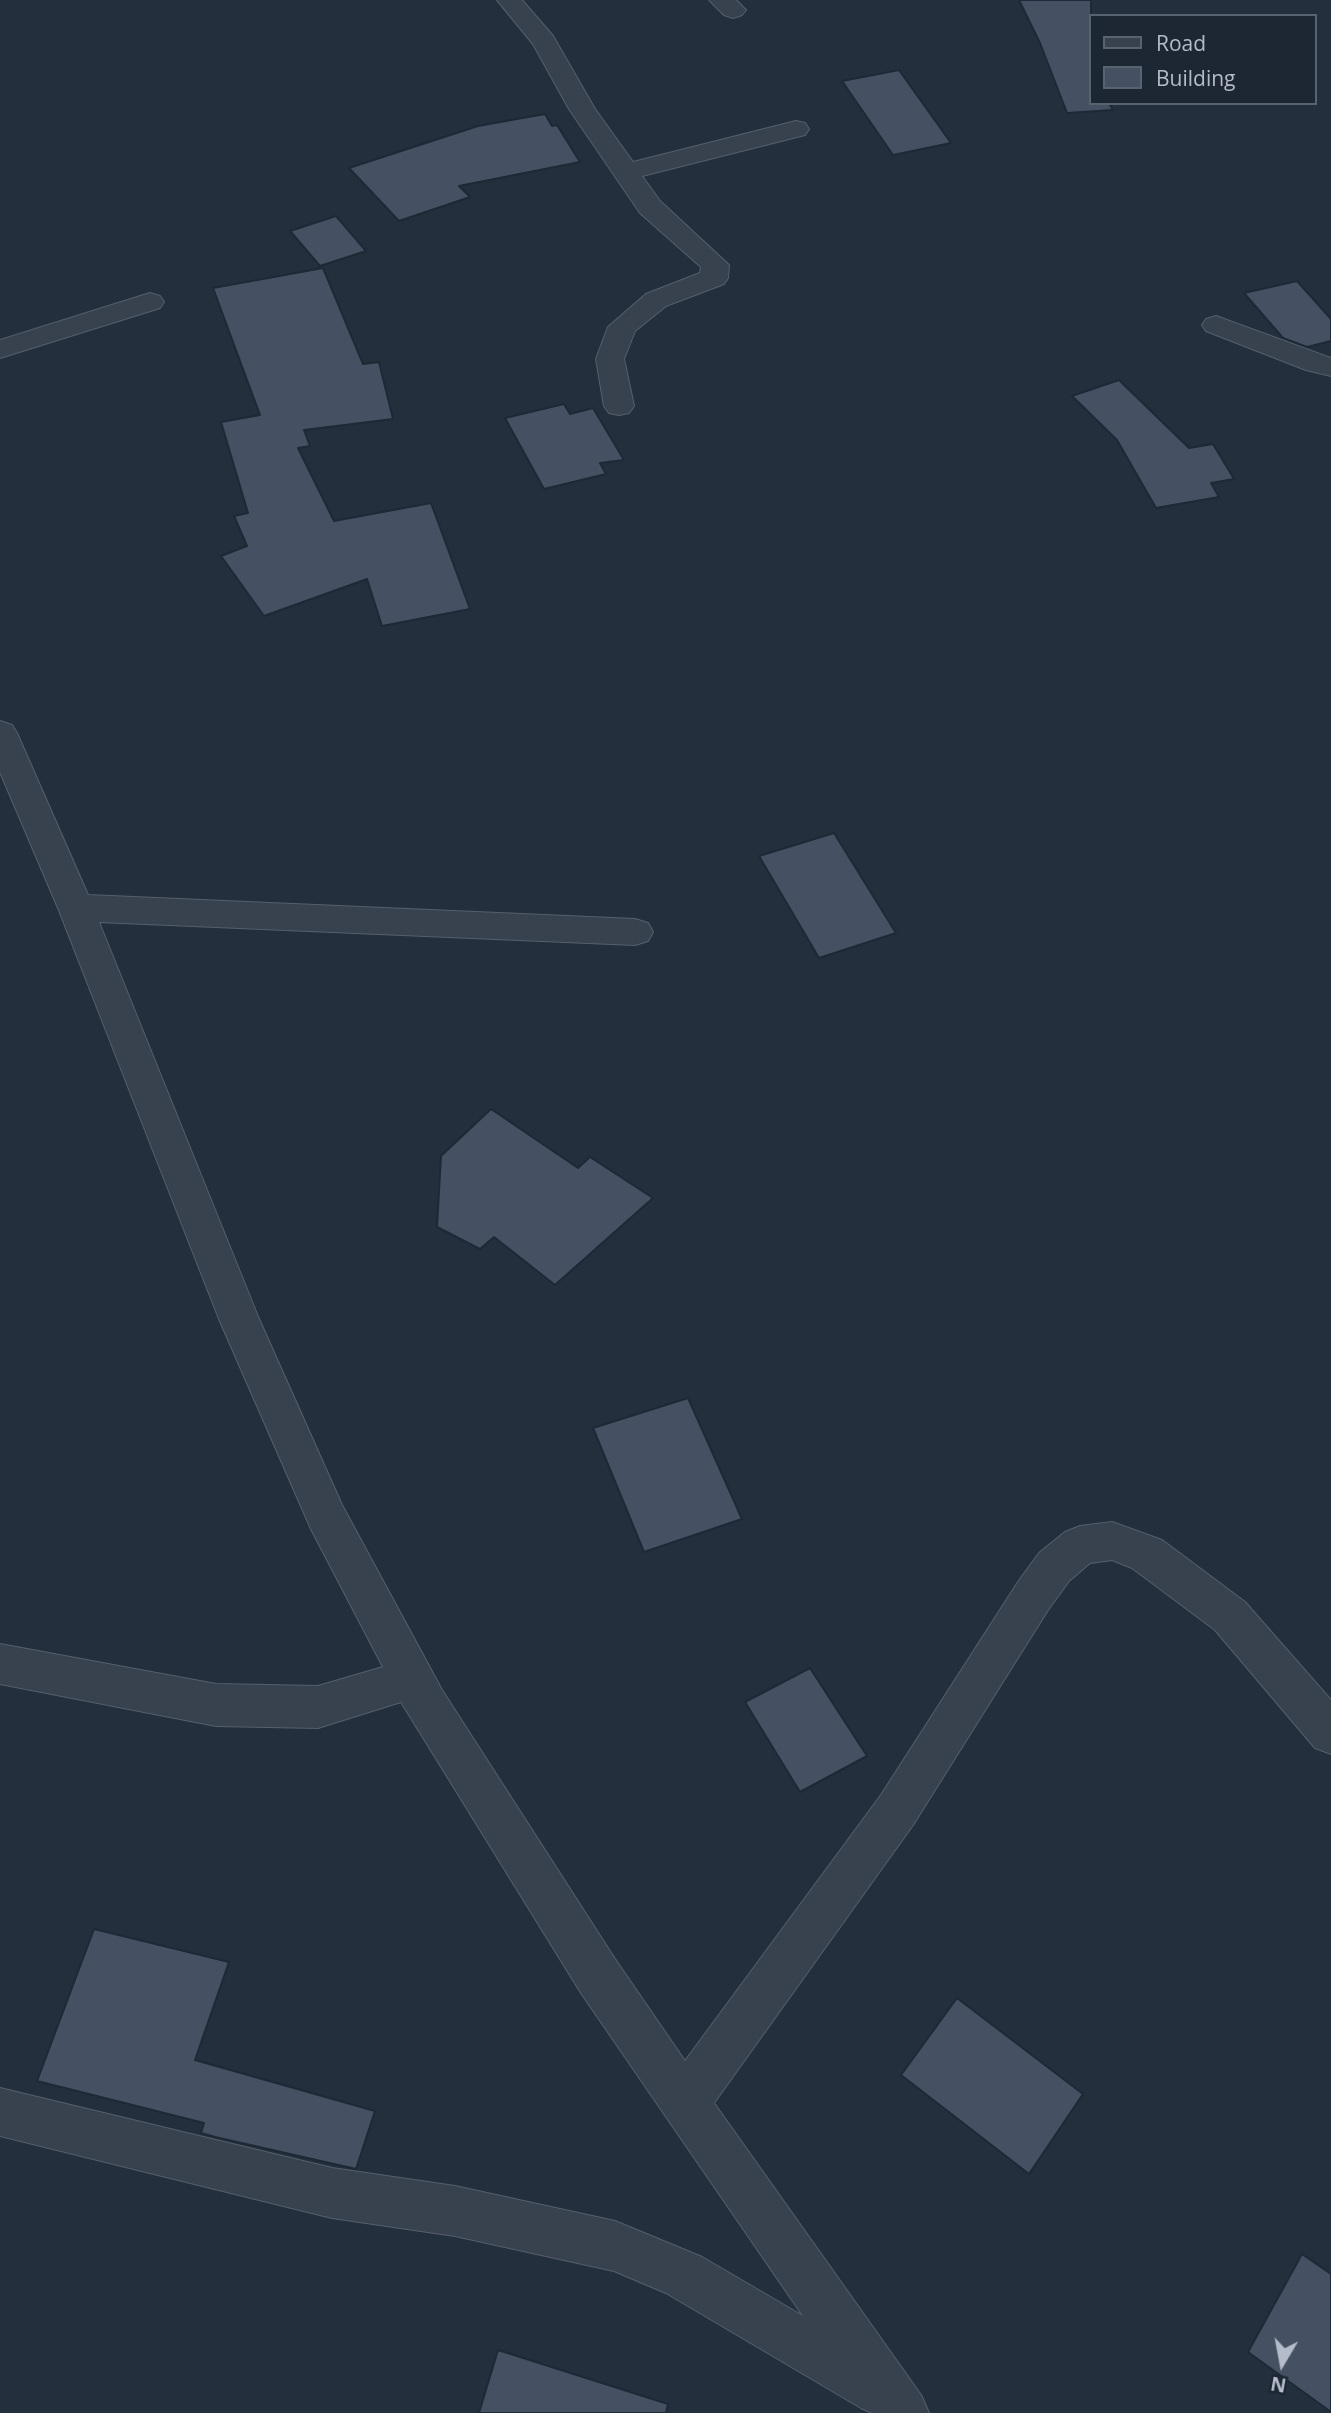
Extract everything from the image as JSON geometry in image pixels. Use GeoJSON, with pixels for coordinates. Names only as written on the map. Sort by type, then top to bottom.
{"type":"FeatureCollection","features":[{"type":"Feature","properties":{"kind":"street"},"geometry":{"type":"LineString","coordinates":[[509,0],[544,41],[582,109],[650,207],[715,265],[714,278],[656,300],[622,327],[610,359],[620,407]]}},
{"type":"Feature","properties":{"kind":"street"},"geometry":{"type":"LineString","coordinates":[[626,172],[796,129]]}},
{"type":"Feature","properties":{"kind":"street"},"geometry":{"type":"LineString","coordinates":[[0,349],[150,302]]}},
{"type":"Feature","properties":{"kind":"street"},"geometry":{"type":"LineString","coordinates":[[1216,325],[1315,364],[1331,367]]}},
{"type":"Feature","properties":{"kind":"street"},"geometry":{"type":"LineString","coordinates":[[0,733],[76,908],[239,1319],[326,1516],[412,1678],[598,1976],[898,2406]]}},
{"type":"Feature","properties":{"kind":"street"},"geometry":{"type":"LineString","coordinates":[[76,908],[635,932]]}},
{"type":"Feature","properties":{"kind":"street"},"geometry":{"type":"LineString","coordinates":[[685,2102],[897,1810],[1033,1596],[1054,1567],[1080,1545],[1112,1541],[1147,1553],[1230,1616],[1331,1733]]}},
{"type":"Feature","properties":{"kind":"street"},"geometry":{"type":"LineString","coordinates":[[0,1664],[216,1705],[318,1707],[412,1678]]}},
{"type":"Feature","properties":{"kind":"street"},"geometry":{"type":"LineString","coordinates":[[0,2112],[332,2193],[455,2211],[615,2246],[684,2275],[898,2406]]}},
{"type":"Feature","properties":{"kind":"building"},"geometry":{"type":"Polygon","coordinates":[[[1019,0],[1091,0],[1090,105],[1110,105],[1113,110],[1067,113],[1040,43],[1019,0]]]}},
{"type":"Feature","properties":{"kind":"building"},"geometry":{"type":"Polygon","coordinates":[[[899,70],[951,143],[893,155],[842,81],[899,70]]]}},
{"type":"Feature","properties":{"kind":"building"},"geometry":{"type":"Polygon","coordinates":[[[545,114],[552,126],[557,125],[580,162],[459,186],[470,197],[399,221],[349,168],[478,126],[545,114]]]}},
{"type":"Feature","properties":{"kind":"building"},"geometry":{"type":"Polygon","coordinates":[[[336,216],[366,251],[320,266],[290,231],[336,216]]]}},
{"type":"Feature","properties":{"kind":"building"},"geometry":{"type":"Polygon","coordinates":[[[323,268],[363,364],[379,362],[393,419],[304,430],[310,446],[298,448],[334,521],[431,503],[470,609],[382,626],[367,579],[264,616],[221,556],[247,546],[234,516],[248,513],[221,422],[260,415],[213,288],[323,268]]]}},
{"type":"Feature","properties":{"kind":"building"},"geometry":{"type":"Polygon","coordinates":[[[1297,281],[1331,319],[1331,341],[1307,347],[1283,338],[1244,293],[1297,281]]]}},
{"type":"Feature","properties":{"kind":"building"},"geometry":{"type":"Polygon","coordinates":[[[1119,380],[1189,448],[1213,444],[1234,479],[1211,483],[1219,497],[1156,508],[1117,440],[1072,396],[1119,380]]]}},
{"type":"Feature","properties":{"kind":"building"},"geometry":{"type":"Polygon","coordinates":[[[564,404],[570,414],[593,408],[624,460],[600,463],[606,474],[544,489],[505,418],[564,404]]]}},
{"type":"Feature","properties":{"kind":"building"},"geometry":{"type":"Polygon","coordinates":[[[834,833],[896,933],[819,958],[759,856],[834,833]]]}},
{"type":"Feature","properties":{"kind":"building"},"geometry":{"type":"Polygon","coordinates":[[[491,1109],[578,1168],[590,1157],[653,1198],[555,1285],[494,1237],[480,1249],[437,1227],[441,1156],[491,1109]]]}},
{"type":"Feature","properties":{"kind":"building"},"geometry":{"type":"Polygon","coordinates":[[[688,1398],[742,1519],[644,1552],[593,1428],[688,1398]]]}},
{"type":"Feature","properties":{"kind":"building"},"geometry":{"type":"Polygon","coordinates":[[[810,1668],[867,1756],[800,1792],[745,1702],[810,1668]]]}},
{"type":"Feature","properties":{"kind":"building"},"geometry":{"type":"Polygon","coordinates":[[[94,1929],[229,1962],[195,2060],[375,2111],[356,2169],[215,2137],[201,2133],[204,2123],[37,2081],[94,1929]]]}},
{"type":"Feature","properties":{"kind":"building"},"geometry":{"type":"Polygon","coordinates":[[[957,1998],[1083,2094],[1029,2174],[901,2075],[957,1998]]]}},
{"type":"Feature","properties":{"kind":"building"},"geometry":{"type":"Polygon","coordinates":[[[1302,2254],[1331,2274],[1331,2412],[1248,2352],[1302,2254]]]}},
{"type":"Feature","properties":{"kind":"building"},"geometry":{"type":"Polygon","coordinates":[[[498,2350],[668,2404],[666,2413],[479,2413],[498,2350]]]}}]}
